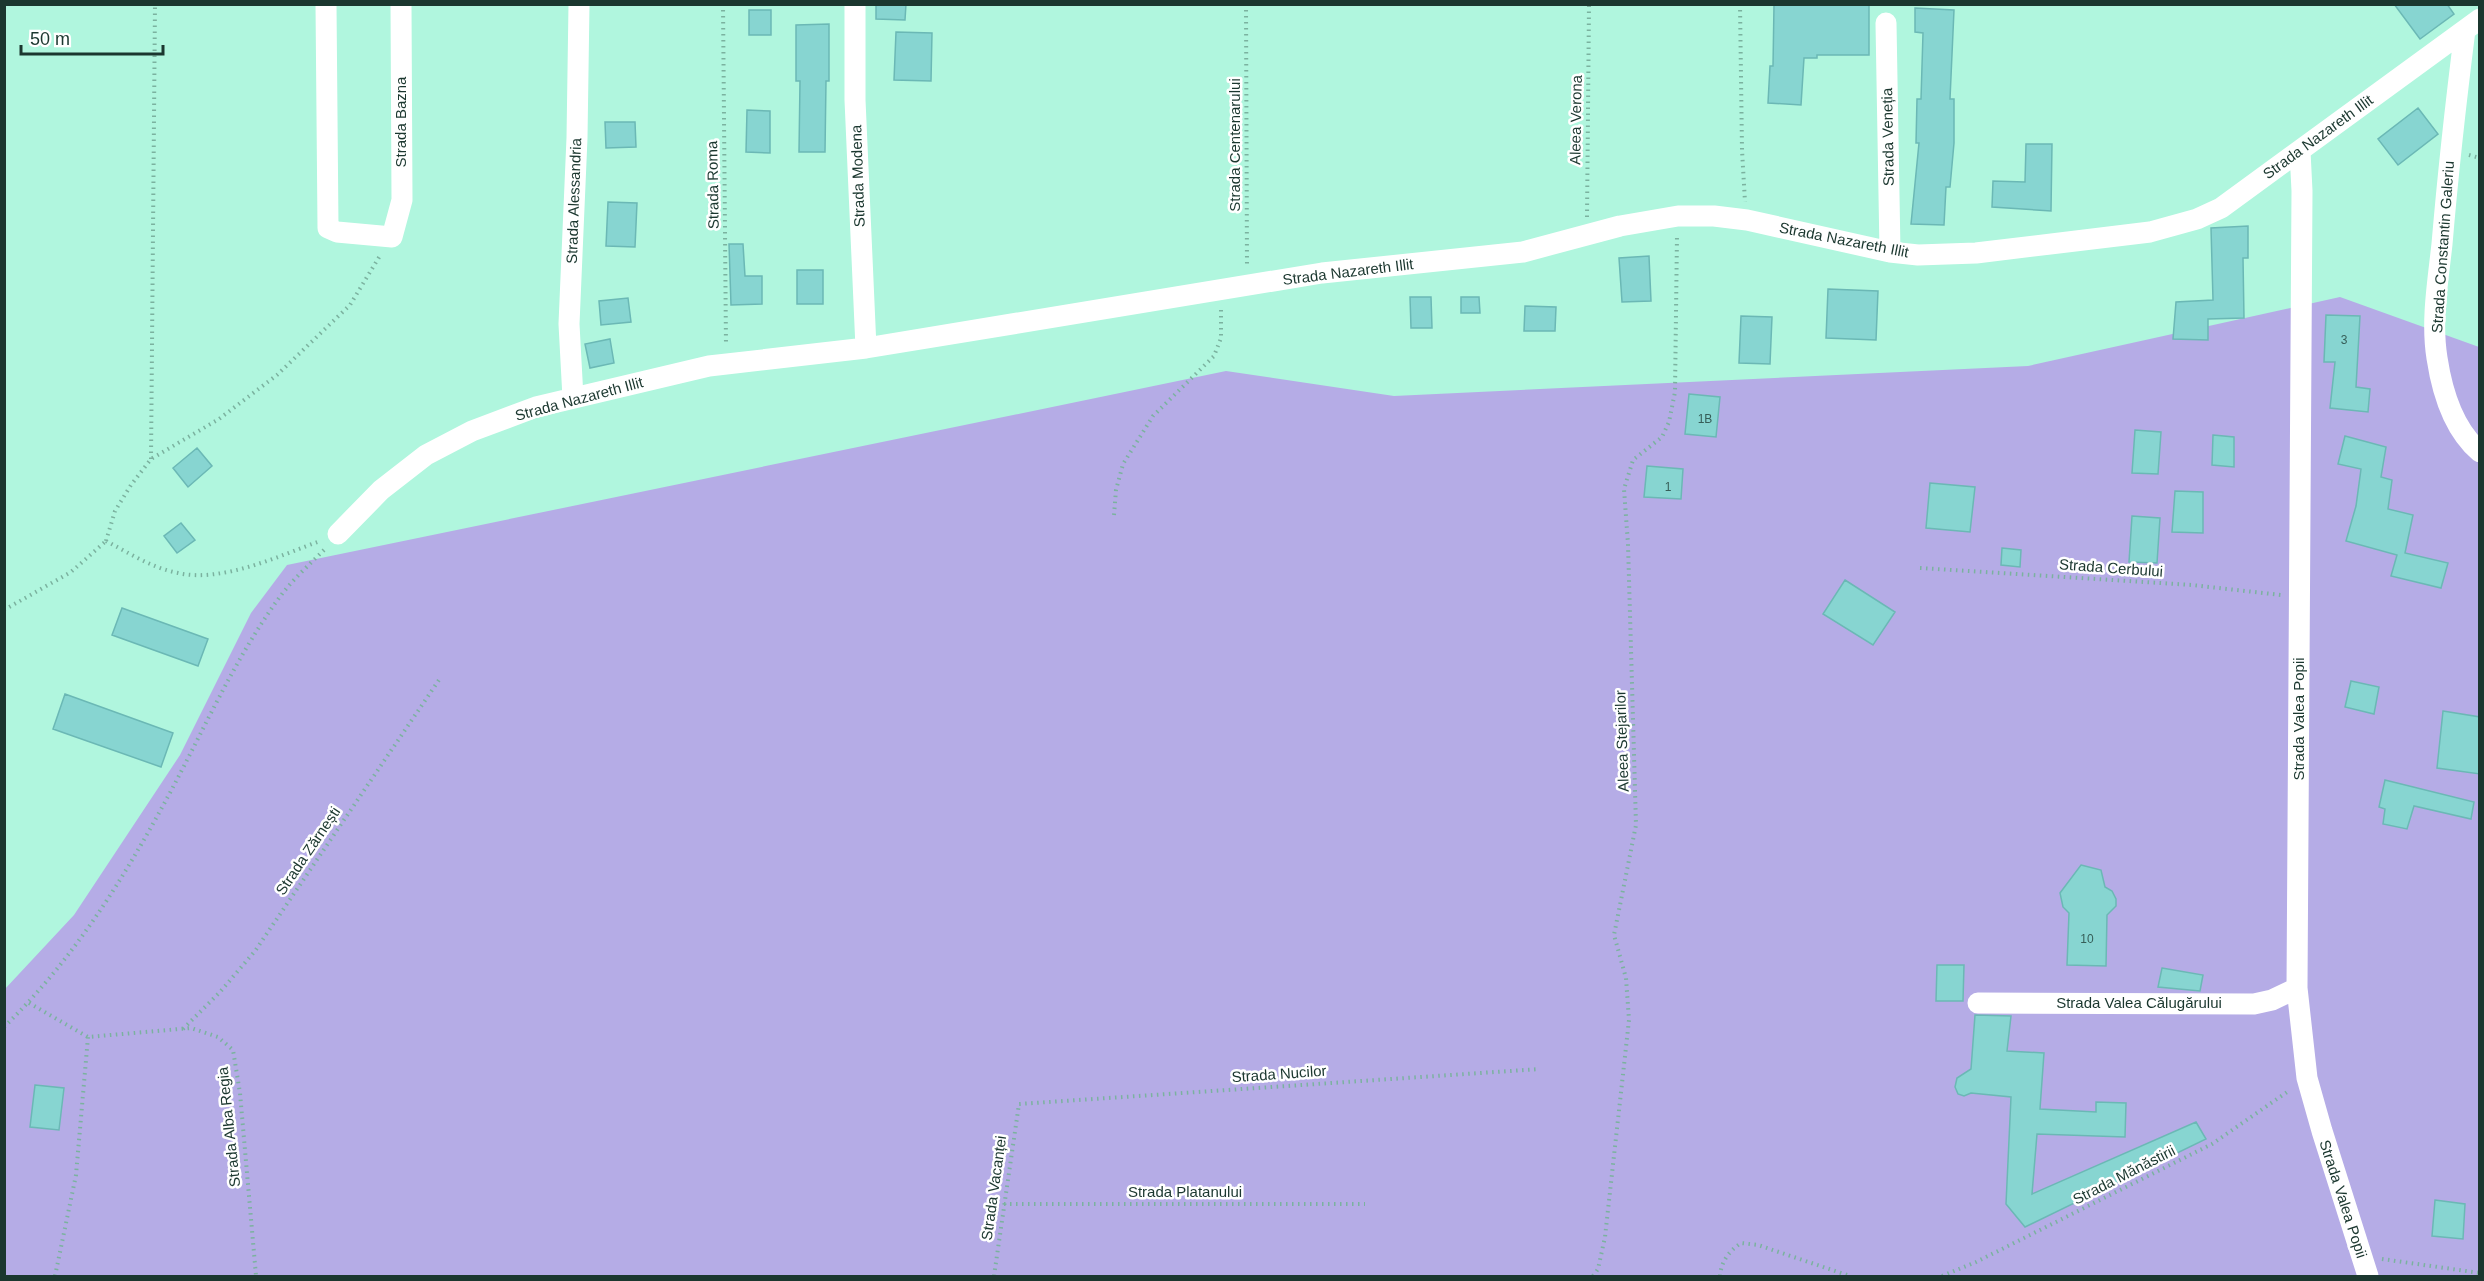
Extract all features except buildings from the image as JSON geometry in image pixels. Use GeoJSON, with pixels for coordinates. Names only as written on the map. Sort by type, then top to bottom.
{"type":"FeatureCollection","features":[{"type":"Feature","properties":{"kind":"street"},"geometry":{"type":"LineString","coordinates":[[326,4],[328,228],[337,232],[392,237]]}},
{"type":"Feature","properties":{"kind":"street","name":"Strada Bazna"},"geometry":{"type":"LineString","coordinates":[[392,237],[402,200],[401,4]]}},
{"type":"Feature","properties":{"kind":"street","name":"Strada Alessandria"},"geometry":{"type":"LineString","coordinates":[[573,398],[569,324],[577,138],[579,4]]}},
{"type":"Feature","properties":{"kind":"street","name":"Strada Modena"},"geometry":{"type":"LineString","coordinates":[[855,4],[855,100],[866,348]]}},
{"type":"Feature","properties":{"kind":"street","name":"Strada Veneția"},"geometry":{"type":"LineString","coordinates":[[1886,23],[1890,252]]}},
{"type":"Feature","properties":{"kind":"street","name":"Strada Nazareth Illit"},"geometry":{"type":"LineString","coordinates":[[338,534],[381,490],[426,455],[494,423],[536,407],[709,366],[866,348],[1322,273],[1523,252],[1620,226],[1678,216],[1714,216],[1747,220],[1890,252],[1918,255],[1976,253],[2150,232],[2197,219],[2221,208],[2472,24]]}},
{"type":"Feature","properties":{"kind":"street","name":"Strada Constantin Galeriu"},"geometry":{"type":"LineString","coordinates":[[2472,24],[2450,150],[2436,311],[2437,357],[2447,402],[2471,445],[2480,453]]}},
{"type":"Feature","properties":{"kind":"street","name":"Strada Valea Popii"},"geometry":{"type":"LineString","coordinates":[[2300,151],[2302,191],[2297,988],[2307,1078],[2368,1276]]}},
{"type":"Feature","properties":{"kind":"street","name":"Strada Valea Călugărului"},"geometry":{"type":"LineString","coordinates":[[1978,1003],[2254,1004],[2272,1000],[2297,988]]}},
{"type":"Feature","properties":{"kind":"path"},"geometry":{"type":"LineString","coordinates":[[151,459],[155,4]]}},
{"type":"Feature","properties":{"kind":"path","name":"Strada Roma"},"geometry":{"type":"LineString","coordinates":[[723,4],[726,364]]}},
{"type":"Feature","properties":{"kind":"path","name":"Strada Centenarului"},"geometry":{"type":"LineString","coordinates":[[1246,4],[1247,285]]}},
{"type":"Feature","properties":{"kind":"path","name":"Aleea Verona"},"geometry":{"type":"LineString","coordinates":[[1587,235],[1589,4]]}},
{"type":"Feature","properties":{"kind":"path"},"geometry":{"type":"LineString","coordinates":[[1740,4],[1742,150],[1747,220]]}},
{"type":"Feature","properties":{"kind":"path","name":"Aleea Stejarilor"},"geometry":{"type":"LineString","coordinates":[[1593,1276],[1598,1269],[1605,1237],[1629,1020],[1626,978],[1614,935],[1636,825],[1628,543],[1623,489],[1633,460],[1662,437],[1670,422],[1675,392],[1678,216]]}},
{"type":"Feature","properties":{"kind":"path"},"geometry":{"type":"LineString","coordinates":[[4,610],[71,572],[106,541],[115,511],[131,484],[151,459],[219,419],[277,375],[350,304],[392,237]]}},
{"type":"Feature","properties":{"kind":"path"},"geometry":{"type":"LineString","coordinates":[[1114,515],[1116,490],[1123,464],[1153,416],[1214,356],[1221,338],[1221,289]]}},
{"type":"Feature","properties":{"kind":"path"},"geometry":{"type":"LineString","coordinates":[[106,541],[147,563],[178,573],[204,576],[260,563],[338,534]]}},
{"type":"Feature","properties":{"kind":"path"},"geometry":{"type":"LineString","coordinates":[[4,1027],[29,1003],[82,938],[122,877],[171,790],[226,684],[280,597],[338,534]]}},
{"type":"Feature","properties":{"kind":"path","name":"Strada Cerbului"},"geometry":{"type":"LineString","coordinates":[[1920,568],[2192,585],[2300,597]]}},
{"type":"Feature","properties":{"kind":"path","name":"Strada Zărnești"},"geometry":{"type":"LineString","coordinates":[[183,1029],[220,992],[255,951],[441,677]]}},
{"type":"Feature","properties":{"kind":"path"},"geometry":{"type":"LineString","coordinates":[[29,1003],[88,1037],[76,1175],[55,1276]]}},
{"type":"Feature","properties":{"kind":"path","name":"Strada Alba Regia"},"geometry":{"type":"LineString","coordinates":[[88,1037],[191,1028],[218,1036],[233,1050],[240,1093],[256,1276]]}},
{"type":"Feature","properties":{"kind":"path","name":"Strada Nucilor"},"geometry":{"type":"LineString","coordinates":[[1019,1104],[1540,1069]]}},
{"type":"Feature","properties":{"kind":"path","name":"Strada Mănăstirii"},"geometry":{"type":"LineString","coordinates":[[1942,1276],[1976,1262],[2212,1144],[2307,1078]]}},
{"type":"Feature","properties":{"kind":"path","name":"Strada Vacanței"},"geometry":{"type":"LineString","coordinates":[[994,1276],[1019,1104]]}},
{"type":"Feature","properties":{"kind":"path","name":"Strada Platanului"},"geometry":{"type":"LineString","coordinates":[[1004,1204],[1365,1204]]}},
{"type":"Feature","properties":{"kind":"path"},"geometry":{"type":"LineString","coordinates":[[1720,1276],[1720,1269],[1730,1250],[1741,1243],[1758,1245],[1850,1276]]}},
{"type":"Feature","properties":{"kind":"path"},"geometry":{"type":"LineString","coordinates":[[2361,1255],[2480,1273]]}},
{"type":"Feature","properties":{"kind":"shaded area"},"geometry":{"type":"Polygon","coordinates":[[[2340,297],[2479,347],[2479,1276],[5,1276],[4,990],[74,915],[180,755],[251,613],[287,565],[1226,371],[1394,396],[2028,366],[2340,297]]]}}]}
